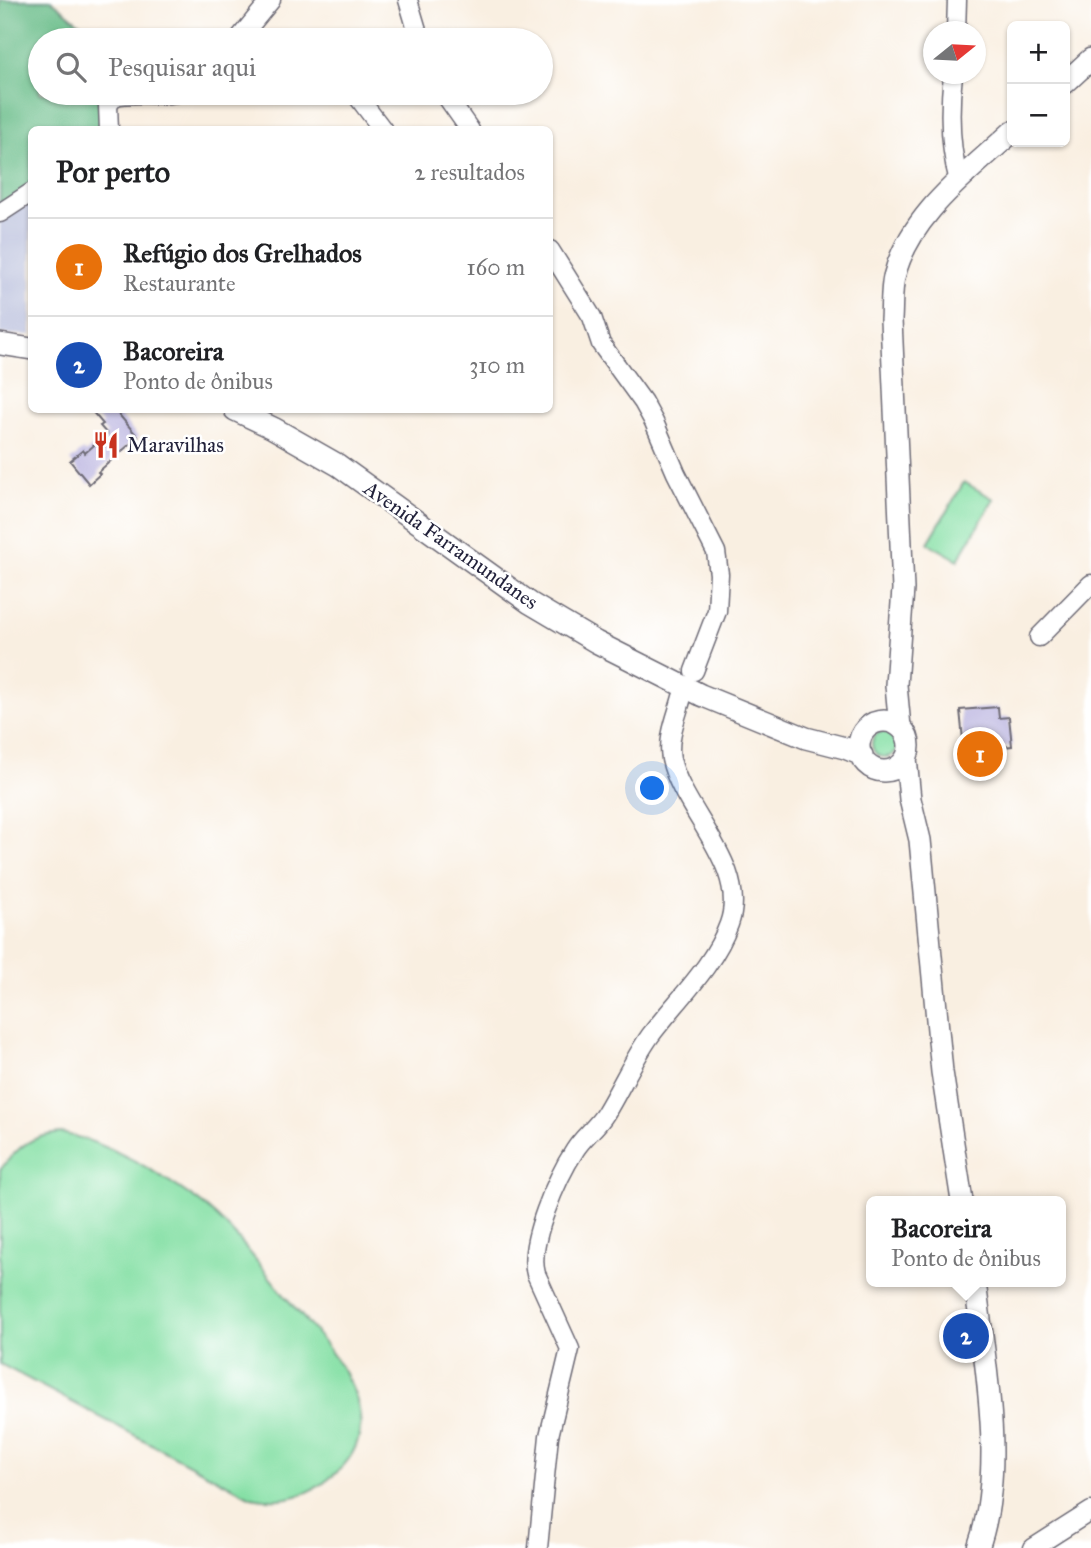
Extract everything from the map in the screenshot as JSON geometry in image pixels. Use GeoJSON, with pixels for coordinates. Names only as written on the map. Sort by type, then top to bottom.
{"type":"FeatureCollection","features":[{"type":"Feature","properties":{"kind":"main road"},"geometry":{"type":"LineString","coordinates":[[1070,78],[1091,59]]}},
{"type":"Feature","properties":{"kind":"main road"},"geometry":{"type":"LineString","coordinates":[[961,1196],[942,1072],[920,839],[906,758],[908,741],[901,727],[896,685],[902,589],[891,333],[893,278],[908,239],[926,215],[1007,137]]}},
{"type":"Feature","properties":{"kind":"main road"},"geometry":{"type":"LineString","coordinates":[[0,344],[28,348]]}},
{"type":"Feature","properties":{"kind":"main road","name":"Avenida Farramundanes"},"geometry":{"type":"LineString","coordinates":[[241,413],[338,465],[530,603],[596,642],[701,695],[806,738],[862,755]]}},
{"type":"Feature","properties":{"kind":"main road"},"geometry":{"type":"LineString","coordinates":[[898,661],[891,684],[860,743],[866,762],[902,791],[913,809]]}},
{"type":"Feature","properties":{"kind":"main road"},"geometry":{"type":"LineString","coordinates":[[821,741],[883,721],[892,721],[901,727]]}},
{"type":"Feature","properties":{"kind":"main road"},"geometry":{"type":"LineString","coordinates":[[878,770],[893,769],[906,758]]}},
{"type":"Feature","properties":{"kind":"main road"},"geometry":{"type":"LineString","coordinates":[[976,1287],[986,1368],[992,1477],[981,1547]]}},
{"type":"Feature","properties":{"kind":"street"},"geometry":{"type":"LineString","coordinates":[[248,28],[271,0]]}},
{"type":"Feature","properties":{"kind":"street"},"geometry":{"type":"LineString","coordinates":[[408,0],[416,28]]}},
{"type":"Feature","properties":{"kind":"street"},"geometry":{"type":"LineString","coordinates":[[956,21],[957,0]]}},
{"type":"Feature","properties":{"kind":"street"},"geometry":{"type":"LineString","coordinates":[[952,84],[951,155],[959,181]]}},
{"type":"Feature","properties":{"kind":"street"},"geometry":{"type":"LineString","coordinates":[[108,105],[109,126]]}},
{"type":"Feature","properties":{"kind":"street"},"geometry":{"type":"LineString","coordinates":[[364,105],[380,126]]}},
{"type":"Feature","properties":{"kind":"street"},"geometry":{"type":"LineString","coordinates":[[451,105],[464,126]]}},
{"type":"Feature","properties":{"kind":"street"},"geometry":{"type":"LineString","coordinates":[[0,213],[28,195]]}},
{"type":"Feature","properties":{"kind":"street"},"geometry":{"type":"LineString","coordinates":[[553,255],[592,317],[601,344],[643,402],[654,422],[716,552],[719,574],[717,611],[694,671]]}},
{"type":"Feature","properties":{"kind":"street"},"geometry":{"type":"LineString","coordinates":[[1039,636],[1091,584]]}},
{"type":"Feature","properties":{"kind":"street"},"geometry":{"type":"LineString","coordinates":[[538,1548],[549,1436],[570,1349],[532,1262],[535,1242],[553,1194],[575,1150],[603,1116],[649,1038],[715,953],[730,922],[733,895],[719,850],[677,778],[670,756],[671,736],[682,696]]}},
{"type":"Feature","properties":{"kind":"street"},"geometry":{"type":"LineString","coordinates":[[1032,1548],[1091,1511]]}},
{"type":"Feature","properties":{"kind":"shaded area"},"geometry":{"type":"Polygon","coordinates":[[[28,200],[28,335],[0,334],[0,219],[28,200]]]}},
{"type":"Feature","properties":{"kind":"green space"},"geometry":{"type":"Polygon","coordinates":[[[0,0],[51,0],[86,28],[28,28],[28,105],[101,105],[103,126],[28,126],[28,188],[0,208],[0,0]]]}},
{"type":"Feature","properties":{"kind":"green space"},"geometry":{"type":"Polygon","coordinates":[[[964,482],[994,499],[958,560],[928,543],[964,482]]]}},
{"type":"Feature","properties":{"kind":"green space"},"geometry":{"type":"Polygon","coordinates":[[[885,731],[894,735],[898,744],[894,753],[885,757],[876,753],[872,744],[876,735],[885,731]]]}},
{"type":"Feature","properties":{"kind":"green space"},"geometry":{"type":"Polygon","coordinates":[[[61,1133],[116,1151],[166,1180],[211,1211],[233,1233],[336,1359],[359,1408],[360,1432],[351,1456],[321,1485],[303,1494],[283,1499],[251,1497],[0,1364],[0,1170],[26,1144],[41,1137],[61,1133]]]}},
{"type":"Feature","properties":{"kind":"building"},"geometry":{"type":"Polygon","coordinates":[[[94,413],[118,413],[138,437],[98,472],[100,474],[89,484],[70,461],[83,450],[85,453],[107,434],[100,426],[103,424],[94,413]]]}},
{"type":"Feature","properties":{"kind":"building"},"geometry":{"type":"Polygon","coordinates":[[[998,707],[999,718],[1009,717],[1012,746],[1002,747],[1003,756],[965,760],[960,710],[998,707]]]}},
{"type":"Feature","properties":{"kind":"place","name":"Maravilhas"},"geometry":{"type":"Point","coordinates":[106,445]}},
{"type":"Feature","properties":{"kind":"place","name":"Refúgio dos Grelhados"},"geometry":{"type":"Point","coordinates":[980,754]}},
{"type":"Feature","properties":{"kind":"place","name":"Bacoreira"},"geometry":{"type":"Point","coordinates":[966,1336]}}]}
